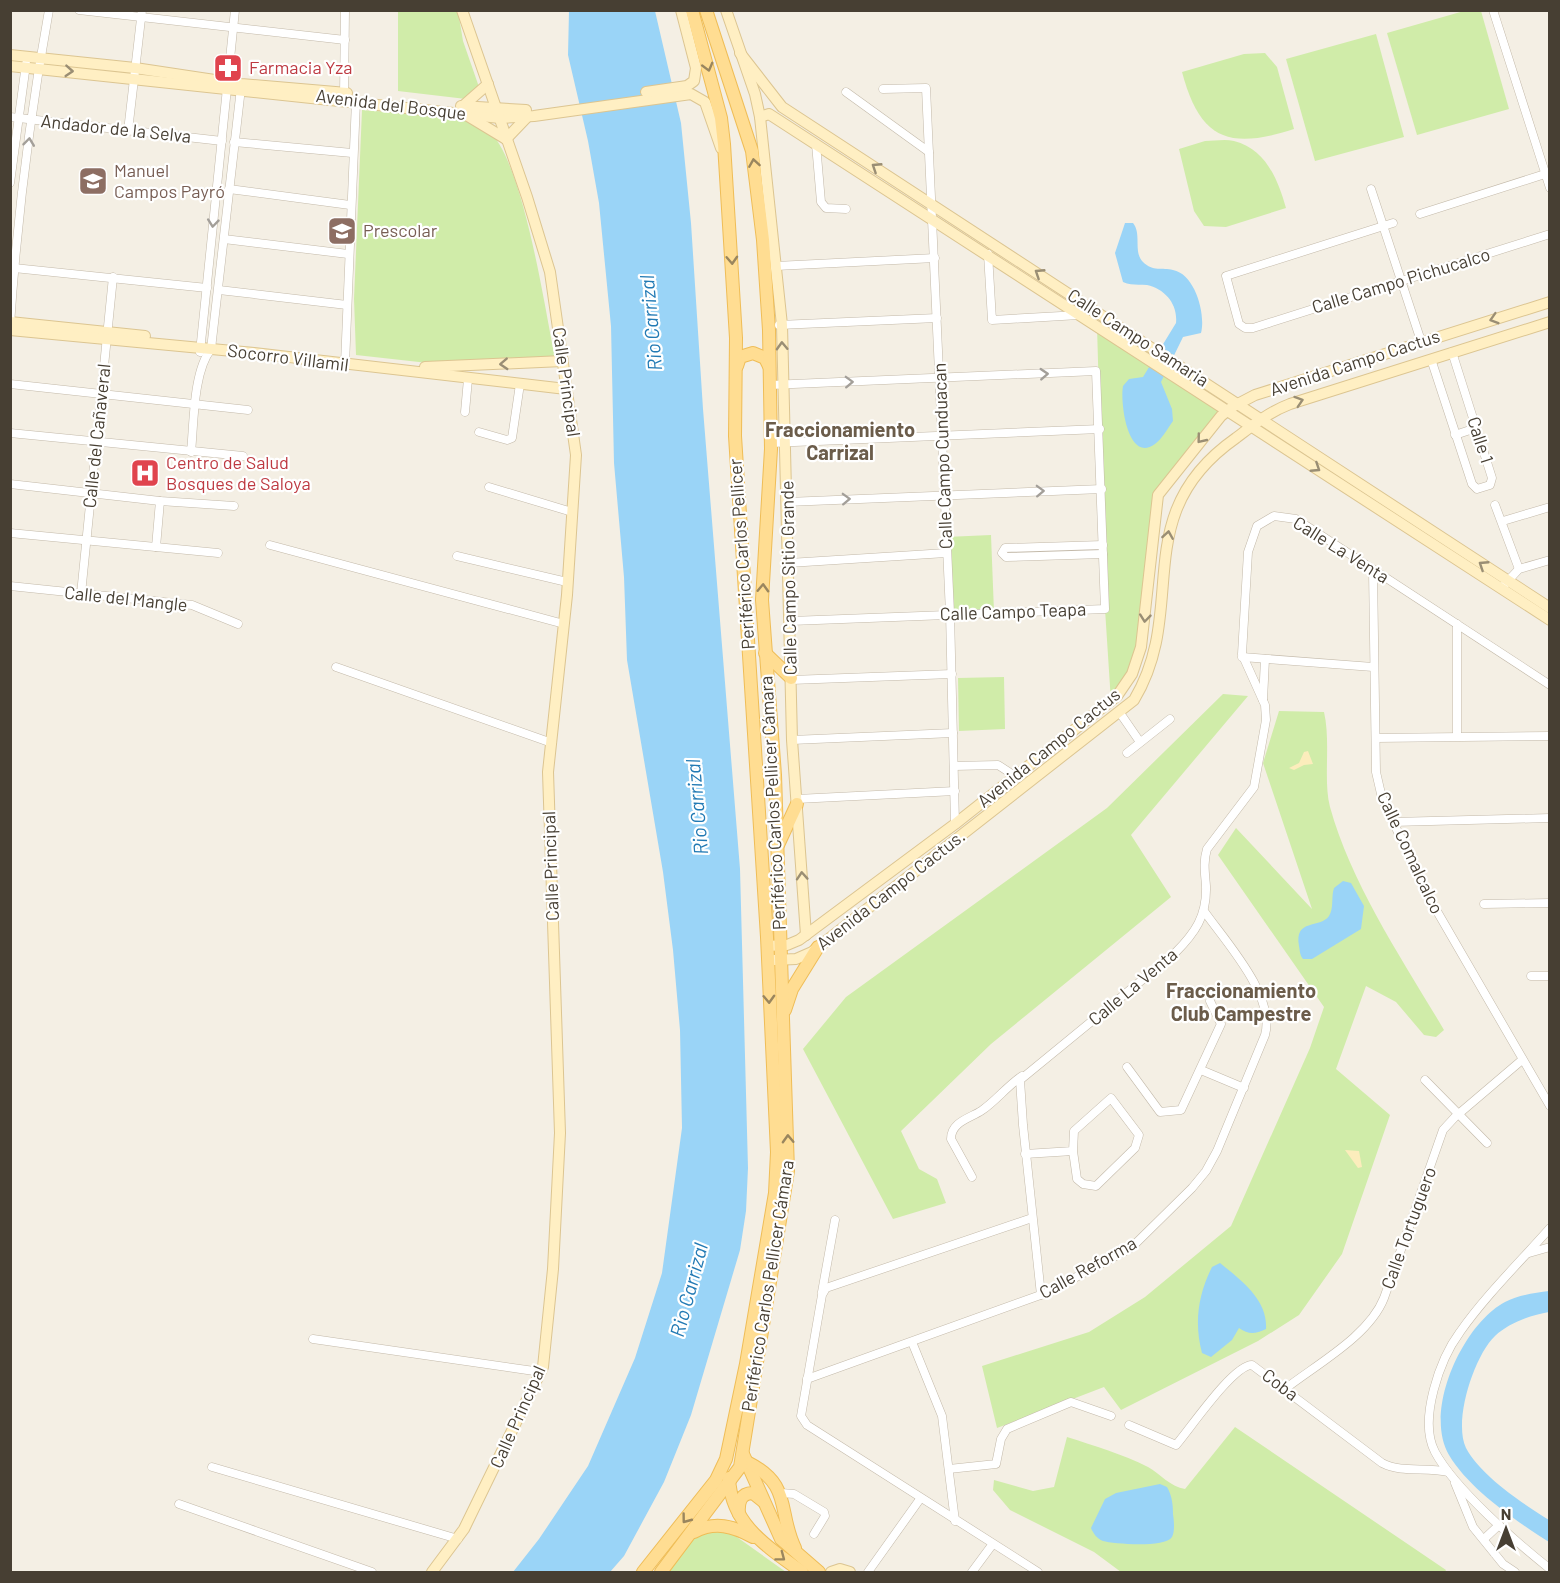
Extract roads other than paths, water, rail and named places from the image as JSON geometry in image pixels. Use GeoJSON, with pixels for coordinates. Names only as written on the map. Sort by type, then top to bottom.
{"type":"FeatureCollection","features":[{"type":"Feature","properties":{"kind":"main road","name":"Periférico Carlos Pellicer"},"geometry":{"type":"LineString","coordinates":[[643,1572],[739,1466],[731,1437],[775,1193],[777,1152],[768,961],[735,436],[737,366],[726,163],[721,118],[692,10]]}},
{"type":"Feature","properties":{"kind":"main road","name":"Periférico Carlos Pellicer Cámara"},"geometry":{"type":"LineString","coordinates":[[661,1572],[730,1483],[739,1466],[788,1171],[775,775],[762,600],[771,443],[763,240],[752,151],[706,10]]}},
{"type":"Feature","properties":{"kind":"main road"},"geometry":{"type":"LineString","coordinates":[[736,338],[745,347],[757,346],[768,328]]}},
{"type":"Feature","properties":{"kind":"main road"},"geometry":{"type":"LineString","coordinates":[[737,366],[740,357],[753,352],[761,355],[769,366]]}},
{"type":"Feature","properties":{"kind":"main road"},"geometry":{"type":"LineString","coordinates":[[765,653],[791,679]]}},
{"type":"Feature","properties":{"kind":"main road"},"geometry":{"type":"LineString","coordinates":[[776,849],[797,802]]}},
{"type":"Feature","properties":{"kind":"main road"},"geometry":{"type":"LineString","coordinates":[[782,1020],[792,989],[818,947]]}},
{"type":"Feature","properties":{"kind":"main road"},"geometry":{"type":"LineString","coordinates":[[739,1466],[760,1470],[781,1493],[790,1539],[801,1559]]}},
{"type":"Feature","properties":{"kind":"main road"},"geometry":{"type":"LineString","coordinates":[[739,1466],[764,1502],[781,1539],[801,1559],[819,1572]]}},
{"type":"Feature","properties":{"kind":"main road"},"geometry":{"type":"LineString","coordinates":[[730,1483],[739,1516],[760,1541]]}},
{"type":"Feature","properties":{"kind":"main road"},"geometry":{"type":"LineString","coordinates":[[739,1516],[740,1500],[746,1494],[753,1493],[764,1502]]}},
{"type":"Feature","properties":{"kind":"main road"},"geometry":{"type":"LineString","coordinates":[[691,1533],[703,1527],[720,1525],[742,1531],[760,1541],[802,1572]]}},
{"type":"Feature","properties":{"kind":"street"},"geometry":{"type":"LineString","coordinates":[[11,323],[14,268],[31,119],[49,10]]}},
{"type":"Feature","properties":{"kind":"street"},"geometry":{"type":"LineString","coordinates":[[79,10],[142,14],[234,28],[345,40]]}},
{"type":"Feature","properties":{"kind":"street"},"geometry":{"type":"LineString","coordinates":[[203,359],[199,345],[229,85],[235,10]]}},
{"type":"Feature","properties":{"kind":"street"},"geometry":{"type":"LineString","coordinates":[[344,96],[345,10]]}},
{"type":"Feature","properties":{"kind":"street","name":"Calle Principal"},"geometry":{"type":"LineString","coordinates":[[432,1572],[458,1539],[541,1372],[553,1269],[560,1133],[548,772],[564,624],[576,455],[550,273],[499,114],[462,10]]}},
{"type":"Feature","properties":{"kind":"street"},"geometry":{"type":"LineString","coordinates":[[681,10],[696,68],[693,81],[687,90],[705,102],[726,163]]}},
{"type":"Feature","properties":{"kind":"street","name":"Calle Campo Sitio Grande"},"geometry":{"type":"LineString","coordinates":[[726,10],[760,117],[782,325],[791,621],[792,740],[806,935]]}},
{"type":"Feature","properties":{"kind":"street"},"geometry":{"type":"LineString","coordinates":[[1494,10],[1550,188]]}},
{"type":"Feature","properties":{"kind":"street"},"geometry":{"type":"LineString","coordinates":[[128,131],[142,14]]}},
{"type":"Feature","properties":{"kind":"street","name":"Calle Campo Samaria"},"geometry":{"type":"LineString","coordinates":[[740,53],[782,107],[1237,404],[1256,423]]}},
{"type":"Feature","properties":{"kind":"street","name":"Avenida del Bosque"},"geometry":{"type":"LineString","coordinates":[[10,55],[26,62],[39,64],[499,114],[532,114],[687,90]]}},
{"type":"Feature","properties":{"kind":"street"},"geometry":{"type":"LineString","coordinates":[[10,183],[26,62]]}},
{"type":"Feature","properties":{"kind":"street","name":"Avenida del Bosque"},"geometry":{"type":"LineString","coordinates":[[10,66],[26,62]]}},
{"type":"Feature","properties":{"kind":"street"},"geometry":{"type":"LineString","coordinates":[[488,84],[463,110],[506,139],[532,114]]}},
{"type":"Feature","properties":{"kind":"street"},"geometry":{"type":"LineString","coordinates":[[191,452],[195,403],[203,359],[211,346],[219,290],[241,87]]}},
{"type":"Feature","properties":{"kind":"street","name":"Calle Campo Cunduacan"},"geometry":{"type":"LineString","coordinates":[[884,89],[926,88],[950,613],[955,824]]}},
{"type":"Feature","properties":{"kind":"street"},"geometry":{"type":"LineString","coordinates":[[846,92],[929,152]]}},
{"type":"Feature","properties":{"kind":"street","name":"Avenida del Bosque"},"geometry":{"type":"LineString","coordinates":[[344,96],[356,101],[463,110]]}},
{"type":"Feature","properties":{"kind":"street"},"geometry":{"type":"LineString","coordinates":[[345,361],[356,101]]}},
{"type":"Feature","properties":{"kind":"street","name":"Calle Campo Samaria"},"geometry":{"type":"LineString","coordinates":[[760,117],[770,114],[1227,411],[1256,423],[1504,585],[1550,620]]}},
{"type":"Feature","properties":{"kind":"street","name":"Andador de la Selva"},"geometry":{"type":"LineString","coordinates":[[10,117],[222,141]]}},
{"type":"Feature","properties":{"kind":"street"},"geometry":{"type":"LineString","coordinates":[[234,142],[352,153]]}},
{"type":"Feature","properties":{"kind":"street"},"geometry":{"type":"LineString","coordinates":[[816,144],[821,202],[826,208],[846,209]]}},
{"type":"Feature","properties":{"kind":"street"},"geometry":{"type":"LineString","coordinates":[[11,169],[25,170]]}},
{"type":"Feature","properties":{"kind":"street"},"geometry":{"type":"LineString","coordinates":[[1420,214],[1545,174]]}},
{"type":"Feature","properties":{"kind":"street"},"geometry":{"type":"LineString","coordinates":[[229,189],[350,205]]}},
{"type":"Feature","properties":{"kind":"street"},"geometry":{"type":"LineString","coordinates":[[1371,189],[1421,341]]}},
{"type":"Feature","properties":{"kind":"street"},"geometry":{"type":"LineString","coordinates":[[1383,226],[1393,223]]}},
{"type":"Feature","properties":{"kind":"street","name":"Calle Campo Pichucalco"},"geometry":{"type":"LineString","coordinates":[[1383,226],[1226,276],[1239,324],[1245,328],[1253,328],[1550,234]]}},
{"type":"Feature","properties":{"kind":"street"},"geometry":{"type":"LineString","coordinates":[[224,239],[348,254]]}},
{"type":"Feature","properties":{"kind":"street"},"geometry":{"type":"LineString","coordinates":[[988,254],[992,320],[1079,315]]}},
{"type":"Feature","properties":{"kind":"street"},"geometry":{"type":"LineString","coordinates":[[776,266],[934,258]]}},
{"type":"Feature","properties":{"kind":"street"},"geometry":{"type":"LineString","coordinates":[[14,268],[207,288]]}},
{"type":"Feature","properties":{"kind":"street","name":"Calle del Cañaveral"},"geometry":{"type":"LineString","coordinates":[[81,594],[113,277]]}},
{"type":"Feature","properties":{"kind":"street"},"geometry":{"type":"LineString","coordinates":[[219,290],[347,304]]}},
{"type":"Feature","properties":{"kind":"street","name":"Avenida Campo Cactus"},"geometry":{"type":"LineString","coordinates":[[767,946],[795,942],[806,935],[955,824],[1111,702],[1128,682],[1139,657],[1158,495],[1180,465],[1227,411],[1255,395],[1550,302]]}},
{"type":"Feature","properties":{"kind":"street"},"geometry":{"type":"LineString","coordinates":[[768,328],[782,325],[937,318]]}},
{"type":"Feature","properties":{"kind":"street","name":"Avenida Campo Cactus."},"geometry":{"type":"LineString","coordinates":[[768,961],[804,956],[818,947],[1134,700],[1152,665],[1168,531],[1173,513],[1193,481],[1212,458],[1256,423],[1290,404],[1550,322]]}},
{"type":"Feature","properties":{"kind":"street","name":"Socorro Villamil"},"geometry":{"type":"LineString","coordinates":[[11,323],[345,361],[432,368],[563,361]]}},
{"type":"Feature","properties":{"kind":"street","name":"Socorro Villamil"},"geometry":{"type":"LineString","coordinates":[[10,330],[107,335]]}},
{"type":"Feature","properties":{"kind":"street","name":"Calle 1"},"geometry":{"type":"LineString","coordinates":[[1431,359],[1474,487],[1490,485],[1492,478],[1452,352]]}},
{"type":"Feature","properties":{"kind":"street","name":"Socorro Villamil"},"geometry":{"type":"LineString","coordinates":[[345,361],[468,379],[566,389]]}},
{"type":"Feature","properties":{"kind":"street","name":"Calle Campo Teapa"},"geometry":{"type":"LineString","coordinates":[[791,621],[950,613],[1105,609],[1100,429],[1096,371],[939,379]]}},
{"type":"Feature","properties":{"kind":"street"},"geometry":{"type":"LineString","coordinates":[[465,412],[468,379]]}},
{"type":"Feature","properties":{"kind":"street"},"geometry":{"type":"LineString","coordinates":[[770,385],[939,379]]}},
{"type":"Feature","properties":{"kind":"street"},"geometry":{"type":"LineString","coordinates":[[10,384],[248,410]]}},
{"type":"Feature","properties":{"kind":"street"},"geometry":{"type":"LineString","coordinates":[[479,432],[507,440],[512,438],[520,384]]}},
{"type":"Feature","properties":{"kind":"street"},"geometry":{"type":"LineString","coordinates":[[1455,435],[1476,428]]}},
{"type":"Feature","properties":{"kind":"street"},"geometry":{"type":"LineString","coordinates":[[771,443],[1100,429]]}},
{"type":"Feature","properties":{"kind":"street"},"geometry":{"type":"LineString","coordinates":[[10,433],[243,456]]}},
{"type":"Feature","properties":{"kind":"street"},"geometry":{"type":"LineString","coordinates":[[10,483],[91,494],[234,506]]}},
{"type":"Feature","properties":{"kind":"street"},"geometry":{"type":"LineString","coordinates":[[489,488],[572,512]]}},
{"type":"Feature","properties":{"kind":"street"},"geometry":{"type":"LineString","coordinates":[[787,502],[1102,489]]}},
{"type":"Feature","properties":{"kind":"street"},"geometry":{"type":"LineString","coordinates":[[156,547],[160,501]]}},
{"type":"Feature","properties":{"kind":"street"},"geometry":{"type":"LineString","coordinates":[[1495,505],[1503,521],[1519,569]]}},
{"type":"Feature","properties":{"kind":"street"},"geometry":{"type":"LineString","coordinates":[[1503,521],[1550,507]]}},
{"type":"Feature","properties":{"kind":"street","name":"Calle La Venta"},"geometry":{"type":"LineString","coordinates":[[972,1178],[951,1139],[951,1133],[966,1117],[980,1112],[1175,953],[1194,933],[1203,911],[1204,860],[1207,849],[1254,788],[1266,720],[1263,702],[1242,657],[1248,552],[1254,531],[1262,522],[1277,516],[1294,518],[1550,686]]}},
{"type":"Feature","properties":{"kind":"street"},"geometry":{"type":"LineString","coordinates":[[10,533],[218,553]]}},
{"type":"Feature","properties":{"kind":"street"},"geometry":{"type":"LineString","coordinates":[[270,545],[564,624]]}},
{"type":"Feature","properties":{"kind":"street"},"geometry":{"type":"LineString","coordinates":[[1005,548],[1102,549],[1006,557],[1002,553],[1005,548]]}},
{"type":"Feature","properties":{"kind":"street"},"geometry":{"type":"LineString","coordinates":[[789,563],[946,553]]}},
{"type":"Feature","properties":{"kind":"street"},"geometry":{"type":"LineString","coordinates":[[457,556],[567,582]]}},
{"type":"Feature","properties":{"kind":"street"},"geometry":{"type":"LineString","coordinates":[[1504,585],[1519,569],[1550,560]]}},
{"type":"Feature","properties":{"kind":"street","name":"Calle Comalcalco"},"geometry":{"type":"LineString","coordinates":[[1373,570],[1373,666],[1377,777],[1393,822],[1427,894],[1550,1106]]}},
{"type":"Feature","properties":{"kind":"street","name":"Calle Campo Samaria"},"geometry":{"type":"LineString","coordinates":[[1504,585],[1550,608]]}},
{"type":"Feature","properties":{"kind":"street","name":"Calle del Mangle"},"geometry":{"type":"LineString","coordinates":[[10,586],[192,605],[238,624]]}},
{"type":"Feature","properties":{"kind":"street"},"geometry":{"type":"LineString","coordinates":[[1457,624],[1457,736]]}},
{"type":"Feature","properties":{"kind":"street"},"geometry":{"type":"LineString","coordinates":[[1242,657],[1373,666]]}},
{"type":"Feature","properties":{"kind":"street"},"geometry":{"type":"LineString","coordinates":[[1263,702],[1265,659]]}},
{"type":"Feature","properties":{"kind":"street"},"geometry":{"type":"LineString","coordinates":[[336,667],[552,743]]}},
{"type":"Feature","properties":{"kind":"street"},"geometry":{"type":"LineString","coordinates":[[791,679],[952,674]]}},
{"type":"Feature","properties":{"kind":"street"},"geometry":{"type":"LineString","coordinates":[[1120,713],[1140,742]]}},
{"type":"Feature","properties":{"kind":"street"},"geometry":{"type":"LineString","coordinates":[[1127,753],[1170,720]]}},
{"type":"Feature","properties":{"kind":"street"},"geometry":{"type":"LineString","coordinates":[[792,740],[953,733]]}},
{"type":"Feature","properties":{"kind":"street"},"geometry":{"type":"LineString","coordinates":[[1376,738],[1550,736]]}},
{"type":"Feature","properties":{"kind":"street"},"geometry":{"type":"LineString","coordinates":[[954,766],[998,765],[1015,776]]}},
{"type":"Feature","properties":{"kind":"street"},"geometry":{"type":"LineString","coordinates":[[797,802],[955,791]]}},
{"type":"Feature","properties":{"kind":"street"},"geometry":{"type":"LineString","coordinates":[[1393,822],[1550,818]]}},
{"type":"Feature","properties":{"kind":"street"},"geometry":{"type":"LineString","coordinates":[[1484,904],[1550,903]]}},
{"type":"Feature","properties":{"kind":"street","name":"Calle Reforma"},"geometry":{"type":"LineString","coordinates":[[807,1379],[1041,1295],[1131,1248],[1192,1188],[1217,1151],[1244,1088],[1265,1035],[1267,1012],[1257,988],[1203,911]]}},
{"type":"Feature","properties":{"kind":"street"},"geometry":{"type":"LineString","coordinates":[[1531,976],[1550,975]]}},
{"type":"Feature","properties":{"kind":"street"},"geometry":{"type":"LineString","coordinates":[[1127,1066],[1162,1113],[1181,1110],[1221,1024],[1210,1000]]}},
{"type":"Feature","properties":{"kind":"street","name":"Calle Tortuguero"},"geometry":{"type":"LineString","coordinates":[[1285,1389],[1359,1333],[1378,1312],[1446,1126],[1522,1060]]}},
{"type":"Feature","properties":{"kind":"street"},"geometry":{"type":"LineString","coordinates":[[1201,1070],[1244,1088]]}},
{"type":"Feature","properties":{"kind":"street"},"geometry":{"type":"LineString","coordinates":[[1024,1075],[1020,1083],[1025,1154],[1041,1295]]}},
{"type":"Feature","properties":{"kind":"street"},"geometry":{"type":"LineString","coordinates":[[1425,1080],[1487,1143]]}},
{"type":"Feature","properties":{"kind":"street"},"geometry":{"type":"LineString","coordinates":[[1112,1098],[1139,1136],[1135,1148],[1096,1186],[1083,1184],[1077,1179],[1073,1151],[1074,1131],[1112,1098]]}},
{"type":"Feature","properties":{"kind":"street"},"geometry":{"type":"LineString","coordinates":[[1025,1154],[1073,1151]]}},
{"type":"Feature","properties":{"kind":"street"},"geometry":{"type":"LineString","coordinates":[[822,1295],[828,1287],[1032,1218]]}},
{"type":"Feature","properties":{"kind":"street"},"geometry":{"type":"LineString","coordinates":[[835,1220],[801,1414],[802,1419],[920,1499],[1038,1572]]}},
{"type":"Feature","properties":{"kind":"street"},"geometry":{"type":"LineString","coordinates":[[1550,1228],[1460,1331],[1452,1344],[1433,1392],[1429,1413],[1429,1433],[1435,1452],[1449,1472],[1499,1525],[1550,1569]]}},
{"type":"Feature","properties":{"kind":"street"},"geometry":{"type":"LineString","coordinates":[[1528,1253],[1550,1247]]}},
{"type":"Feature","properties":{"kind":"street"},"geometry":{"type":"LineString","coordinates":[[313,1339],[541,1372]]}},
{"type":"Feature","properties":{"kind":"street"},"geometry":{"type":"LineString","coordinates":[[912,1342],[942,1416],[955,1521]]}},
{"type":"Feature","properties":{"kind":"street","name":"Coba"},"geometry":{"type":"LineString","coordinates":[[1130,1425],[1176,1445],[1218,1393],[1248,1365],[1255,1366],[1389,1467],[1449,1472]]}},
{"type":"Feature","properties":{"kind":"street"},"geometry":{"type":"LineString","coordinates":[[949,1469],[996,1464],[1001,1439],[1007,1429],[1071,1402],[1111,1416]]}},
{"type":"Feature","properties":{"kind":"street"},"geometry":{"type":"LineString","coordinates":[[212,1467],[458,1539]]}},
{"type":"Feature","properties":{"kind":"street"},"geometry":{"type":"LineString","coordinates":[[1449,1472],[1449,1477],[1462,1495],[1468,1519],[1503,1564],[1515,1572]]}},
{"type":"Feature","properties":{"kind":"street"},"geometry":{"type":"LineString","coordinates":[[781,1493],[794,1494],[824,1512],[825,1516],[814,1534]]}},
{"type":"Feature","properties":{"kind":"street"},"geometry":{"type":"LineString","coordinates":[[868,1572],[920,1499]]}},
{"type":"Feature","properties":{"kind":"street"},"geometry":{"type":"LineString","coordinates":[[179,1504],[372,1572]]}},
{"type":"Feature","properties":{"kind":"street"},"geometry":{"type":"LineString","coordinates":[[1484,1539],[1499,1525]]}},
{"type":"Feature","properties":{"kind":"street"},"geometry":{"type":"LineString","coordinates":[[972,1572],[992,1545]]}},
{"type":"Feature","properties":{"kind":"street"},"geometry":{"type":"LineString","coordinates":[[831,1572],[840,1569],[850,1572]]}},
{"type":"Feature","properties":{"kind":"water","name":"Rio Carrizal"},"geometry":{"type":"Polygon","coordinates":[[[569,11],[655,11],[681,123],[691,223],[703,409],[740,869],[748,1168],[746,1211],[740,1250],[691,1415],[664,1482],[624,1556],[610,1572],[513,1572],[539,1539],[588,1466],[635,1358],[662,1273],[682,1128],[680,1030],[673,950],[663,872],[627,660],[624,577],[614,463],[611,326],[599,203],[588,141],[568,55],[569,11]]]}},
{"type":"Feature","properties":{"kind":"water"},"geometry":{"type":"Polygon","coordinates":[[[1125,223],[1133,223],[1136,227],[1138,253],[1143,262],[1154,268],[1181,273],[1187,279],[1197,296],[1202,316],[1201,333],[1183,337],[1161,382],[1172,409],[1173,421],[1158,442],[1145,448],[1138,445],[1127,428],[1124,416],[1123,386],[1129,379],[1143,377],[1176,323],[1176,316],[1169,298],[1159,290],[1147,285],[1123,282],[1115,253],[1125,223]]]}},
{"type":"Feature","properties":{"kind":"water"},"geometry":{"type":"Polygon","coordinates":[[[1343,881],[1351,883],[1364,906],[1361,929],[1312,959],[1303,959],[1298,937],[1300,931],[1329,916],[1334,888],[1343,881]]]}},
{"type":"Feature","properties":{"kind":"water"},"geometry":{"type":"Polygon","coordinates":[[[1220,1263],[1258,1300],[1263,1309],[1266,1329],[1252,1333],[1239,1328],[1232,1340],[1211,1357],[1202,1353],[1198,1331],[1199,1309],[1203,1288],[1212,1267],[1220,1263]]]}},
{"type":"Feature","properties":{"kind":"water"},"geometry":{"type":"Polygon","coordinates":[[[1549,1291],[1549,1312],[1513,1323],[1487,1345],[1473,1373],[1462,1422],[1466,1448],[1481,1468],[1515,1497],[1549,1520],[1549,1542],[1494,1503],[1468,1480],[1449,1455],[1442,1437],[1441,1416],[1444,1393],[1452,1370],[1462,1348],[1475,1329],[1489,1313],[1505,1302],[1521,1296],[1549,1291]]]}},
{"type":"Feature","properties":{"kind":"water"},"geometry":{"type":"Polygon","coordinates":[[[1160,1484],[1167,1487],[1172,1500],[1174,1532],[1172,1537],[1160,1543],[1139,1544],[1103,1541],[1096,1536],[1091,1528],[1105,1499],[1116,1493],[1160,1484]]]}},
{"type":"Feature","properties":{"kind":"place","name":"Farmacia Yza"},"geometry":{"type":"Point","coordinates":[228,68]}},
{"type":"Feature","properties":{"kind":"place","name":"Manuel Campos Payró"},"geometry":{"type":"Point","coordinates":[93,181]}},
{"type":"Feature","properties":{"kind":"place","name":"Prescolar"},"geometry":{"type":"Point","coordinates":[342,231]}},
{"type":"Feature","properties":{"kind":"place","name":"Centro de Salud Bosques de Saloya"},"geometry":{"type":"Point","coordinates":[145,473]}},
{"type":"Feature","properties":{"kind":"district","name":"Fraccionamiento Carrizal"},"geometry":{"type":"Point","coordinates":[840,442]}},
{"type":"Feature","properties":{"kind":"district","name":"Fraccionamiento Club Campestre"},"geometry":{"type":"Point","coordinates":[1241,1002]}}]}
